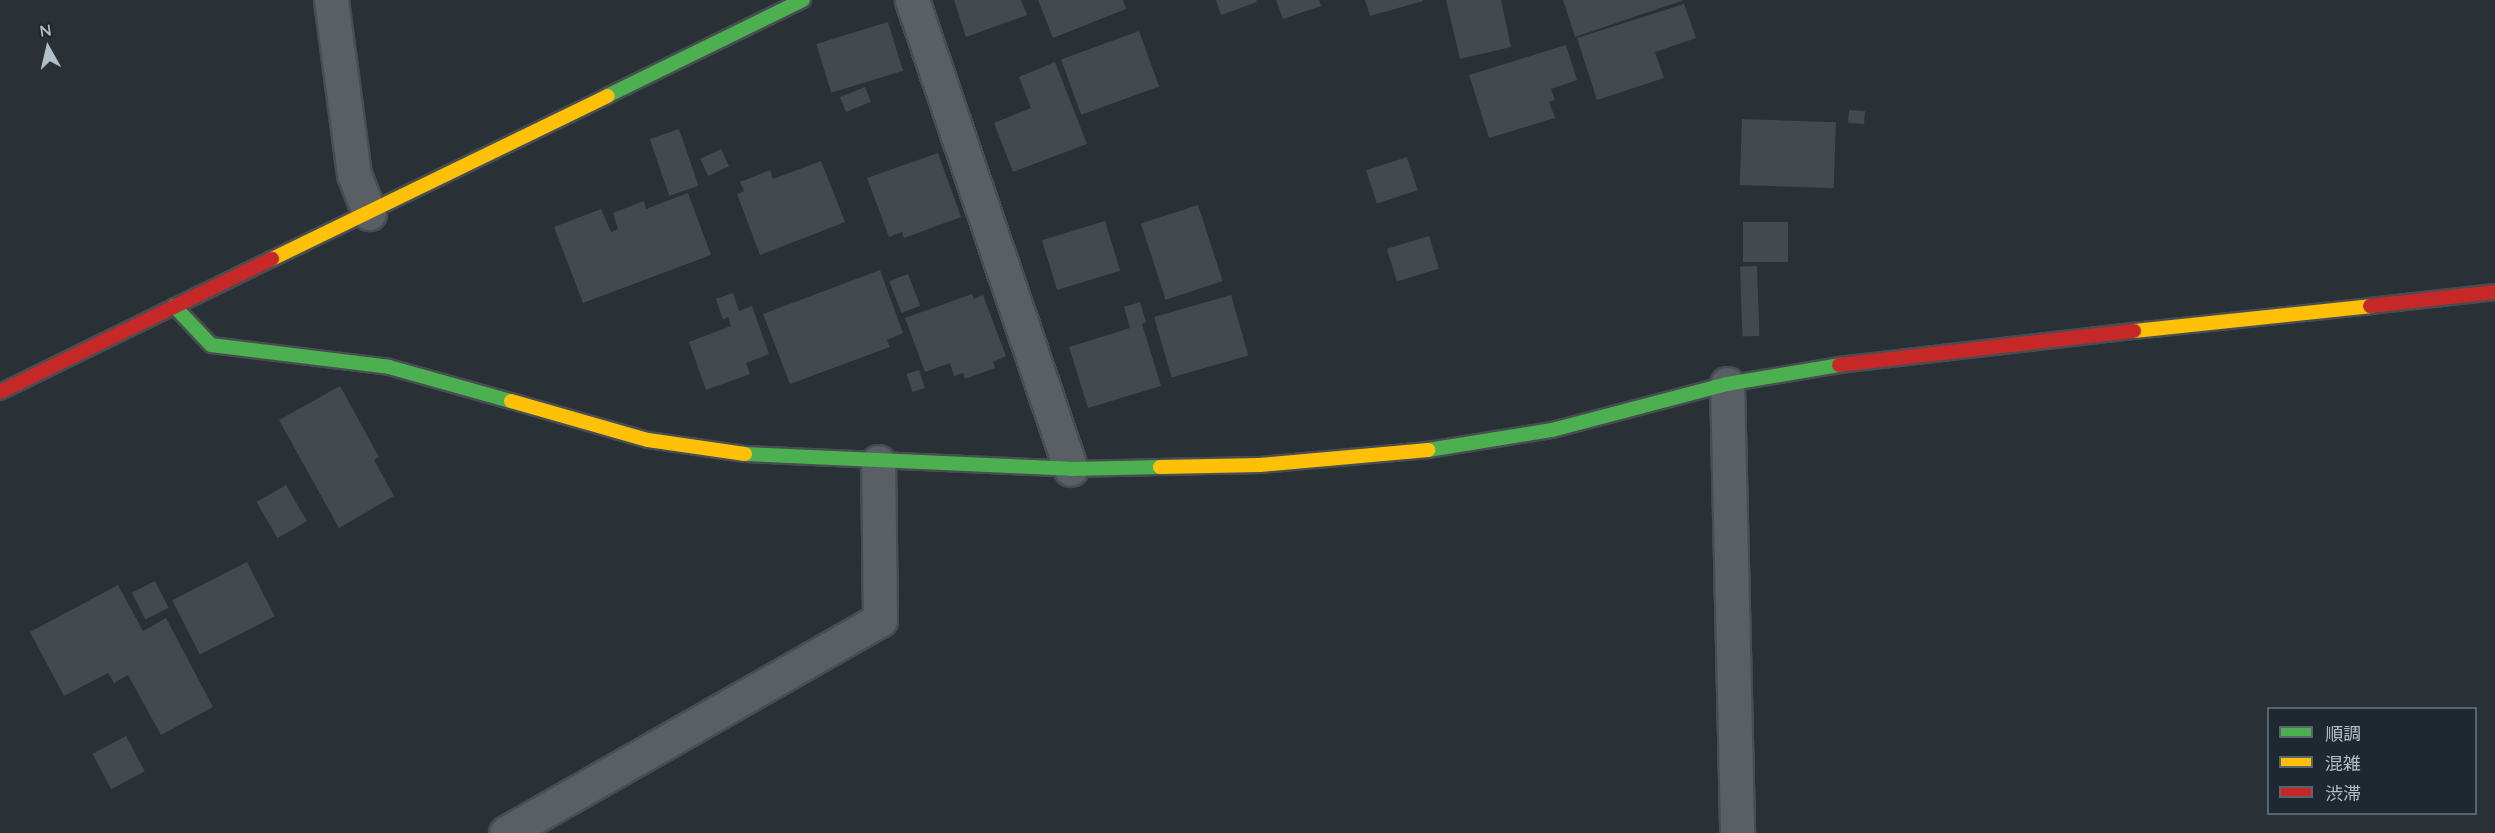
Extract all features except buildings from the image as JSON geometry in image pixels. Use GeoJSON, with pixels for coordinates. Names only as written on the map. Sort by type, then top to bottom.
{"type":"FeatureCollection","features":[{"type":"Feature","properties":{"kind":"street"},"geometry":{"type":"LineString","coordinates":[[331,0],[354,174],[369,213]]}},
{"type":"Feature","properties":{"kind":"street"},"geometry":{"type":"LineString","coordinates":[[0,393],[803,0]]}},
{"type":"Feature","properties":{"kind":"street"},"geometry":{"type":"LineString","coordinates":[[912,0],[1071,469]]}},
{"type":"Feature","properties":{"kind":"street"},"geometry":{"type":"LineString","coordinates":[[174,306],[211,345],[389,367],[648,440],[772,458],[1071,469],[1260,465],[1414,452],[1552,430],[1727,384],[1863,361],[2495,292]]}},
{"type":"Feature","properties":{"kind":"street"},"geometry":{"type":"LineString","coordinates":[[1727,384],[1737,833]]}},
{"type":"Feature","properties":{"kind":"street"},"geometry":{"type":"LineString","coordinates":[[506,833],[880,620],[878,462]]}},
{"type":"Feature","properties":{"kind":"traffic: fast"},"geometry":{"type":"LineString","coordinates":[[607,96],[803,0]]}},
{"type":"Feature","properties":{"kind":"traffic: fast"},"geometry":{"type":"LineString","coordinates":[[174,306],[211,345],[389,367],[511,401]]}},
{"type":"Feature","properties":{"kind":"traffic: fast"},"geometry":{"type":"LineString","coordinates":[[1428,450],[1552,430],[1727,384],[1839,365]]}},
{"type":"Feature","properties":{"kind":"traffic: fast"},"geometry":{"type":"LineString","coordinates":[[745,454],[1071,469],[1160,467]]}},
{"type":"Feature","properties":{"kind":"traffic: slow"},"geometry":{"type":"LineString","coordinates":[[272,259],[607,96]]}},
{"type":"Feature","properties":{"kind":"traffic: slow"},"geometry":{"type":"LineString","coordinates":[[2134,331],[2370,306]]}},
{"type":"Feature","properties":{"kind":"traffic: slow"},"geometry":{"type":"LineString","coordinates":[[511,401],[648,440],[745,454]]}},
{"type":"Feature","properties":{"kind":"traffic: slow"},"geometry":{"type":"LineString","coordinates":[[1160,467],[1260,465],[1428,450]]}},
{"type":"Feature","properties":{"kind":"traffic: jam"},"geometry":{"type":"LineString","coordinates":[[0,392],[272,259]]}},
{"type":"Feature","properties":{"kind":"traffic: jam"},"geometry":{"type":"LineString","coordinates":[[2370,306],[2495,292]]}},
{"type":"Feature","properties":{"kind":"traffic: jam"},"geometry":{"type":"LineString","coordinates":[[1839,365],[2134,331]]}}]}
